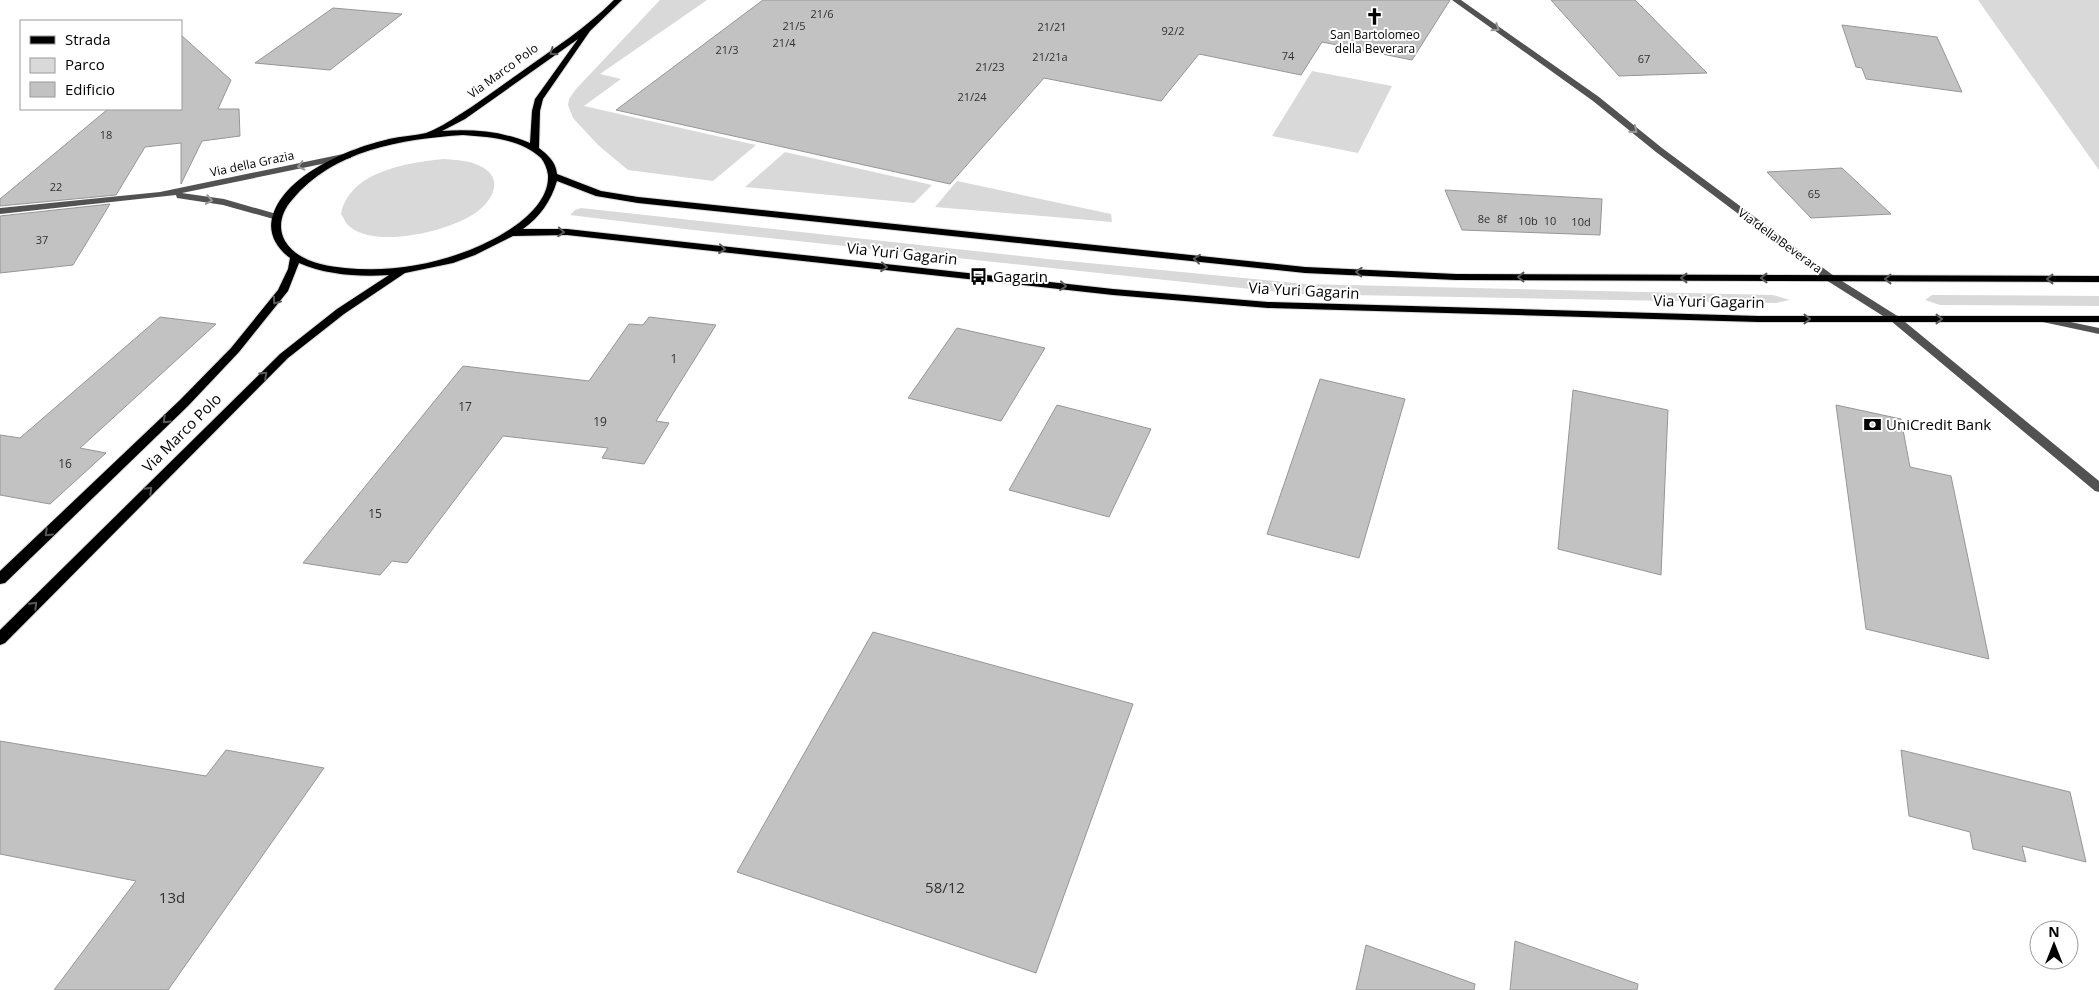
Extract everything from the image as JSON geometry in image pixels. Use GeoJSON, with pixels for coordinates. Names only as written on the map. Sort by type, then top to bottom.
{"type":"FeatureCollection","features":[{"type":"Feature","properties":{"kind":"main road","name":"Via Marco Polo"},"geometry":{"type":"LineString","coordinates":[[426,135],[462,117],[593,24],[618,0]]}},
{"type":"Feature","properties":{"kind":"main road","name":"Via Marco Polo"},"geometry":{"type":"LineString","coordinates":[[534,148],[536,111],[539,99],[593,24]]}},
{"type":"Feature","properties":{"kind":"main road"},"geometry":{"type":"LineString","coordinates":[[464,132],[487,134],[515,140],[534,148],[546,159],[553,176],[550,192],[544,204],[531,218],[512,233],[479,250],[458,258],[404,270],[347,272],[324,268],[295,257],[280,243],[275,227],[277,217],[284,202],[298,186],[320,170],[349,156],[392,141],[426,135],[464,132]]}},
{"type":"Feature","properties":{"kind":"main road","name":"Via Yuri Gagarin"},"geometry":{"type":"LineString","coordinates":[[553,176],[599,194],[638,200],[1305,270],[1456,277],[2099,280]]}},
{"type":"Feature","properties":{"kind":"main road","name":"Via Yuri Gagarin"},"geometry":{"type":"LineString","coordinates":[[512,233],[548,231],[576,233],[1113,292],[1268,305],[1758,319],[2099,320]]}},
{"type":"Feature","properties":{"kind":"main road","name":"Via Marco Polo"},"geometry":{"type":"LineString","coordinates":[[0,579],[184,403],[235,350],[283,291],[293,269],[295,257]]}},
{"type":"Feature","properties":{"kind":"main road","name":"Via Marco Polo"},"geometry":{"type":"LineString","coordinates":[[0,639],[284,356],[316,329],[362,296],[404,270]]}},
{"type":"Feature","properties":{"kind":"street","name":"Via della Beverara"},"geometry":{"type":"LineString","coordinates":[[1456,0],[1596,99],[1659,150],[1830,278],[1895,319],[2099,488]]}},
{"type":"Feature","properties":{"kind":"street","name":"Via della Grazia"},"geometry":{"type":"LineString","coordinates":[[0,211],[160,195],[349,156]]}},
{"type":"Feature","properties":{"kind":"street","name":"Via della Grazia"},"geometry":{"type":"LineString","coordinates":[[160,195],[203,198],[277,217]]}},
{"type":"Feature","properties":{"kind":"street"},"geometry":{"type":"LineString","coordinates":[[2042,319],[2099,331]]}},
{"type":"Feature","properties":{"kind":"green space"},"geometry":{"type":"Polygon","coordinates":[[[660,0],[707,0],[600,74],[621,79],[584,106],[756,145],[713,181],[628,170],[598,145],[573,118],[568,105],[569,99],[576,89],[660,0]]]}},
{"type":"Feature","properties":{"kind":"green space"},"geometry":{"type":"Polygon","coordinates":[[[1978,0],[2099,0],[2099,170],[1992,20],[1978,0]]]}},
{"type":"Feature","properties":{"kind":"green space"},"geometry":{"type":"Polygon","coordinates":[[[1312,71],[1392,86],[1358,153],[1272,136],[1312,71]]]}},
{"type":"Feature","properties":{"kind":"green space"},"geometry":{"type":"Polygon","coordinates":[[[785,152],[932,185],[914,203],[745,187],[785,152]]]}},
{"type":"Feature","properties":{"kind":"green space"},"geometry":{"type":"Polygon","coordinates":[[[443,159],[476,164],[492,176],[494,188],[492,194],[478,211],[450,225],[432,231],[392,237],[374,236],[358,232],[347,224],[341,214],[346,199],[368,179],[397,167],[443,159]]]}},
{"type":"Feature","properties":{"kind":"green space"},"geometry":{"type":"Polygon","coordinates":[[[957,181],[1111,214],[1112,222],[935,207],[957,181]]]}},
{"type":"Feature","properties":{"kind":"green space"},"geometry":{"type":"Polygon","coordinates":[[[581,208],[1047,259],[1305,284],[1773,295],[1790,300],[1776,303],[1297,294],[693,230],[570,215],[575,210],[581,208]]]}},
{"type":"Feature","properties":{"kind":"green space"},"geometry":{"type":"Polygon","coordinates":[[[1932,295],[2099,296],[2099,306],[1940,305],[1925,300],[1932,295]]]}},
{"type":"Feature","properties":{"kind":"building"},"geometry":{"type":"Polygon","coordinates":[[[763,0],[1450,0],[1412,60],[1322,42],[1301,75],[1199,54],[1161,101],[1044,78],[950,184],[616,110],[763,0]]]}},
{"type":"Feature","properties":{"kind":"building"},"geometry":{"type":"Polygon","coordinates":[[[1551,0],[1635,0],[1707,73],[1619,76],[1551,0]]]}},
{"type":"Feature","properties":{"kind":"building"},"geometry":{"type":"Polygon","coordinates":[[[333,8],[402,14],[330,70],[255,63],[333,8]]]}},
{"type":"Feature","properties":{"kind":"building"},"geometry":{"type":"Polygon","coordinates":[[[1842,25],[1937,37],[1962,92],[1866,79],[1862,68],[1856,67],[1842,25]]]}},
{"type":"Feature","properties":{"kind":"building"},"geometry":{"type":"Polygon","coordinates":[[[182,36],[231,80],[218,109],[239,109],[240,136],[202,141],[181,184],[181,143],[145,147],[116,195],[0,206],[0,199],[107,110],[182,110],[182,36]]]}},
{"type":"Feature","properties":{"kind":"building"},"geometry":{"type":"Polygon","coordinates":[[[1842,168],[1891,214],[1811,218],[1767,172],[1842,168]]]}},
{"type":"Feature","properties":{"kind":"building"},"geometry":{"type":"Polygon","coordinates":[[[1445,190],[1602,199],[1600,235],[1462,230],[1445,190]]]}},
{"type":"Feature","properties":{"kind":"building"},"geometry":{"type":"Polygon","coordinates":[[[110,204],[73,265],[0,273],[0,216],[110,204]]]}},
{"type":"Feature","properties":{"kind":"building"},"geometry":{"type":"Polygon","coordinates":[[[160,317],[216,324],[80,448],[106,453],[50,504],[0,495],[0,435],[20,438],[160,317]]]}},
{"type":"Feature","properties":{"kind":"building"},"geometry":{"type":"Polygon","coordinates":[[[649,317],[716,325],[656,421],[669,423],[644,464],[602,458],[608,448],[503,436],[407,563],[392,561],[380,575],[303,563],[463,366],[589,381],[629,324],[643,325],[649,317]]]}},
{"type":"Feature","properties":{"kind":"building"},"geometry":{"type":"Polygon","coordinates":[[[957,328],[1045,348],[1001,421],[908,398],[957,328]]]}},
{"type":"Feature","properties":{"kind":"building"},"geometry":{"type":"Polygon","coordinates":[[[1320,379],[1405,399],[1359,558],[1267,534],[1320,379]]]}},
{"type":"Feature","properties":{"kind":"building"},"geometry":{"type":"Polygon","coordinates":[[[1573,390],[1668,410],[1661,575],[1558,549],[1573,390]]]}},
{"type":"Feature","properties":{"kind":"building"},"geometry":{"type":"Polygon","coordinates":[[[1057,405],[1151,429],[1109,517],[1009,490],[1057,405]]]}},
{"type":"Feature","properties":{"kind":"building"},"geometry":{"type":"Polygon","coordinates":[[[1836,405],[1901,419],[1910,467],[1951,476],[1989,659],[1866,629],[1836,405]]]}},
{"type":"Feature","properties":{"kind":"building"},"geometry":{"type":"Polygon","coordinates":[[[873,632],[1133,704],[1036,973],[737,872],[873,632]]]}},
{"type":"Feature","properties":{"kind":"building"},"geometry":{"type":"Polygon","coordinates":[[[0,741],[206,776],[226,750],[324,768],[168,990],[54,990],[136,881],[0,854],[0,741]]]}},
{"type":"Feature","properties":{"kind":"building"},"geometry":{"type":"Polygon","coordinates":[[[1901,750],[2070,792],[2086,862],[2022,846],[2026,862],[1973,849],[1970,832],[1909,816],[1901,750]]]}},
{"type":"Feature","properties":{"kind":"building"},"geometry":{"type":"Polygon","coordinates":[[[1515,941],[1638,984],[1637,990],[1510,990],[1515,941]]]}},
{"type":"Feature","properties":{"kind":"building"},"geometry":{"type":"Polygon","coordinates":[[[1366,945],[1475,984],[1474,990],[1356,990],[1366,945]]]}},
{"type":"Feature","properties":{"kind":"place","name":"San Bartolomeo della Beverara"},"geometry":{"type":"Point","coordinates":[1375,16]}},
{"type":"Feature","properties":{"kind":"place","name":"Gagarin"},"geometry":{"type":"Point","coordinates":[979,277]}},
{"type":"Feature","properties":{"kind":"place","name":"UniCredit Bank"},"geometry":{"type":"Point","coordinates":[1872,425]}}]}
